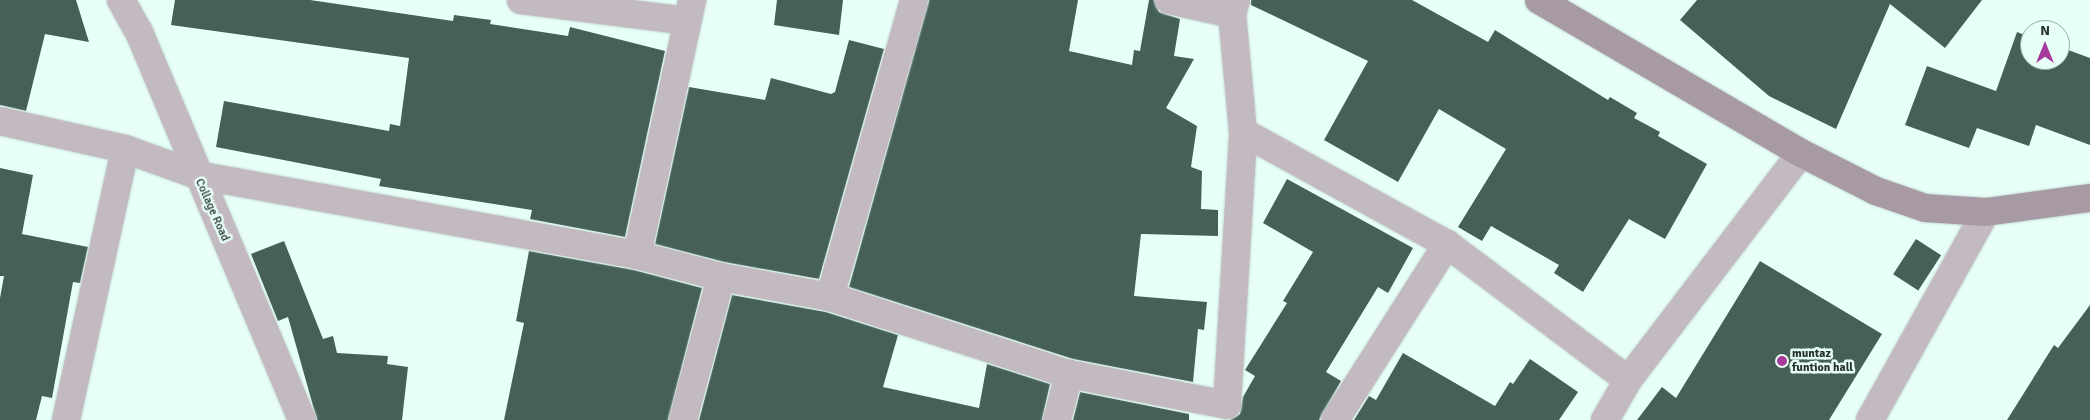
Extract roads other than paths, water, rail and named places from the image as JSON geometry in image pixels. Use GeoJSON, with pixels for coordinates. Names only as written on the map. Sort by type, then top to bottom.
{"type":"FeatureCollection","features":[{"type":"Feature","properties":{"kind":"main road"},"geometry":{"type":"LineString","coordinates":[[1539,0],[1801,153],[1876,191],[1925,208],[1986,212],[2090,198]]}},
{"type":"Feature","properties":{"kind":"street","name":"Collage Road"},"geometry":{"type":"LineString","coordinates":[[121,0],[139,32],[197,175],[302,420]]}},
{"type":"Feature","properties":{"kind":"street"},"geometry":{"type":"LineString","coordinates":[[521,0],[690,10],[637,255]]}},
{"type":"Feature","properties":{"kind":"street"},"geometry":{"type":"LineString","coordinates":[[830,297],[914,0]]}},
{"type":"Feature","properties":{"kind":"street"},"geometry":{"type":"LineString","coordinates":[[0,121],[125,149],[197,175],[637,255],[721,277],[830,297],[1069,374],[1225,413],[1243,132],[1234,7],[1169,0]]}},
{"type":"Feature","properties":{"kind":"street"},"geometry":{"type":"LineString","coordinates":[[1243,132],[1447,244],[1628,380]]}},
{"type":"Feature","properties":{"kind":"street"},"geometry":{"type":"LineString","coordinates":[[66,420],[125,149]]}},
{"type":"Feature","properties":{"kind":"street"},"geometry":{"type":"LineString","coordinates":[[1605,420],[1628,380],[1801,153]]}},
{"type":"Feature","properties":{"kind":"street"},"geometry":{"type":"LineString","coordinates":[[1875,418],[1986,212]]}},
{"type":"Feature","properties":{"kind":"street"},"geometry":{"type":"LineString","coordinates":[[1334,420],[1447,244]]}},
{"type":"Feature","properties":{"kind":"street"},"geometry":{"type":"LineString","coordinates":[[683,420],[721,277]]}},
{"type":"Feature","properties":{"kind":"street"},"geometry":{"type":"LineString","coordinates":[[1057,420],[1069,374]]}},
{"type":"Feature","properties":{"kind":"place","name":"muntaz funtion hall"},"geometry":{"type":"Point","coordinates":[1782,361]}}]}
